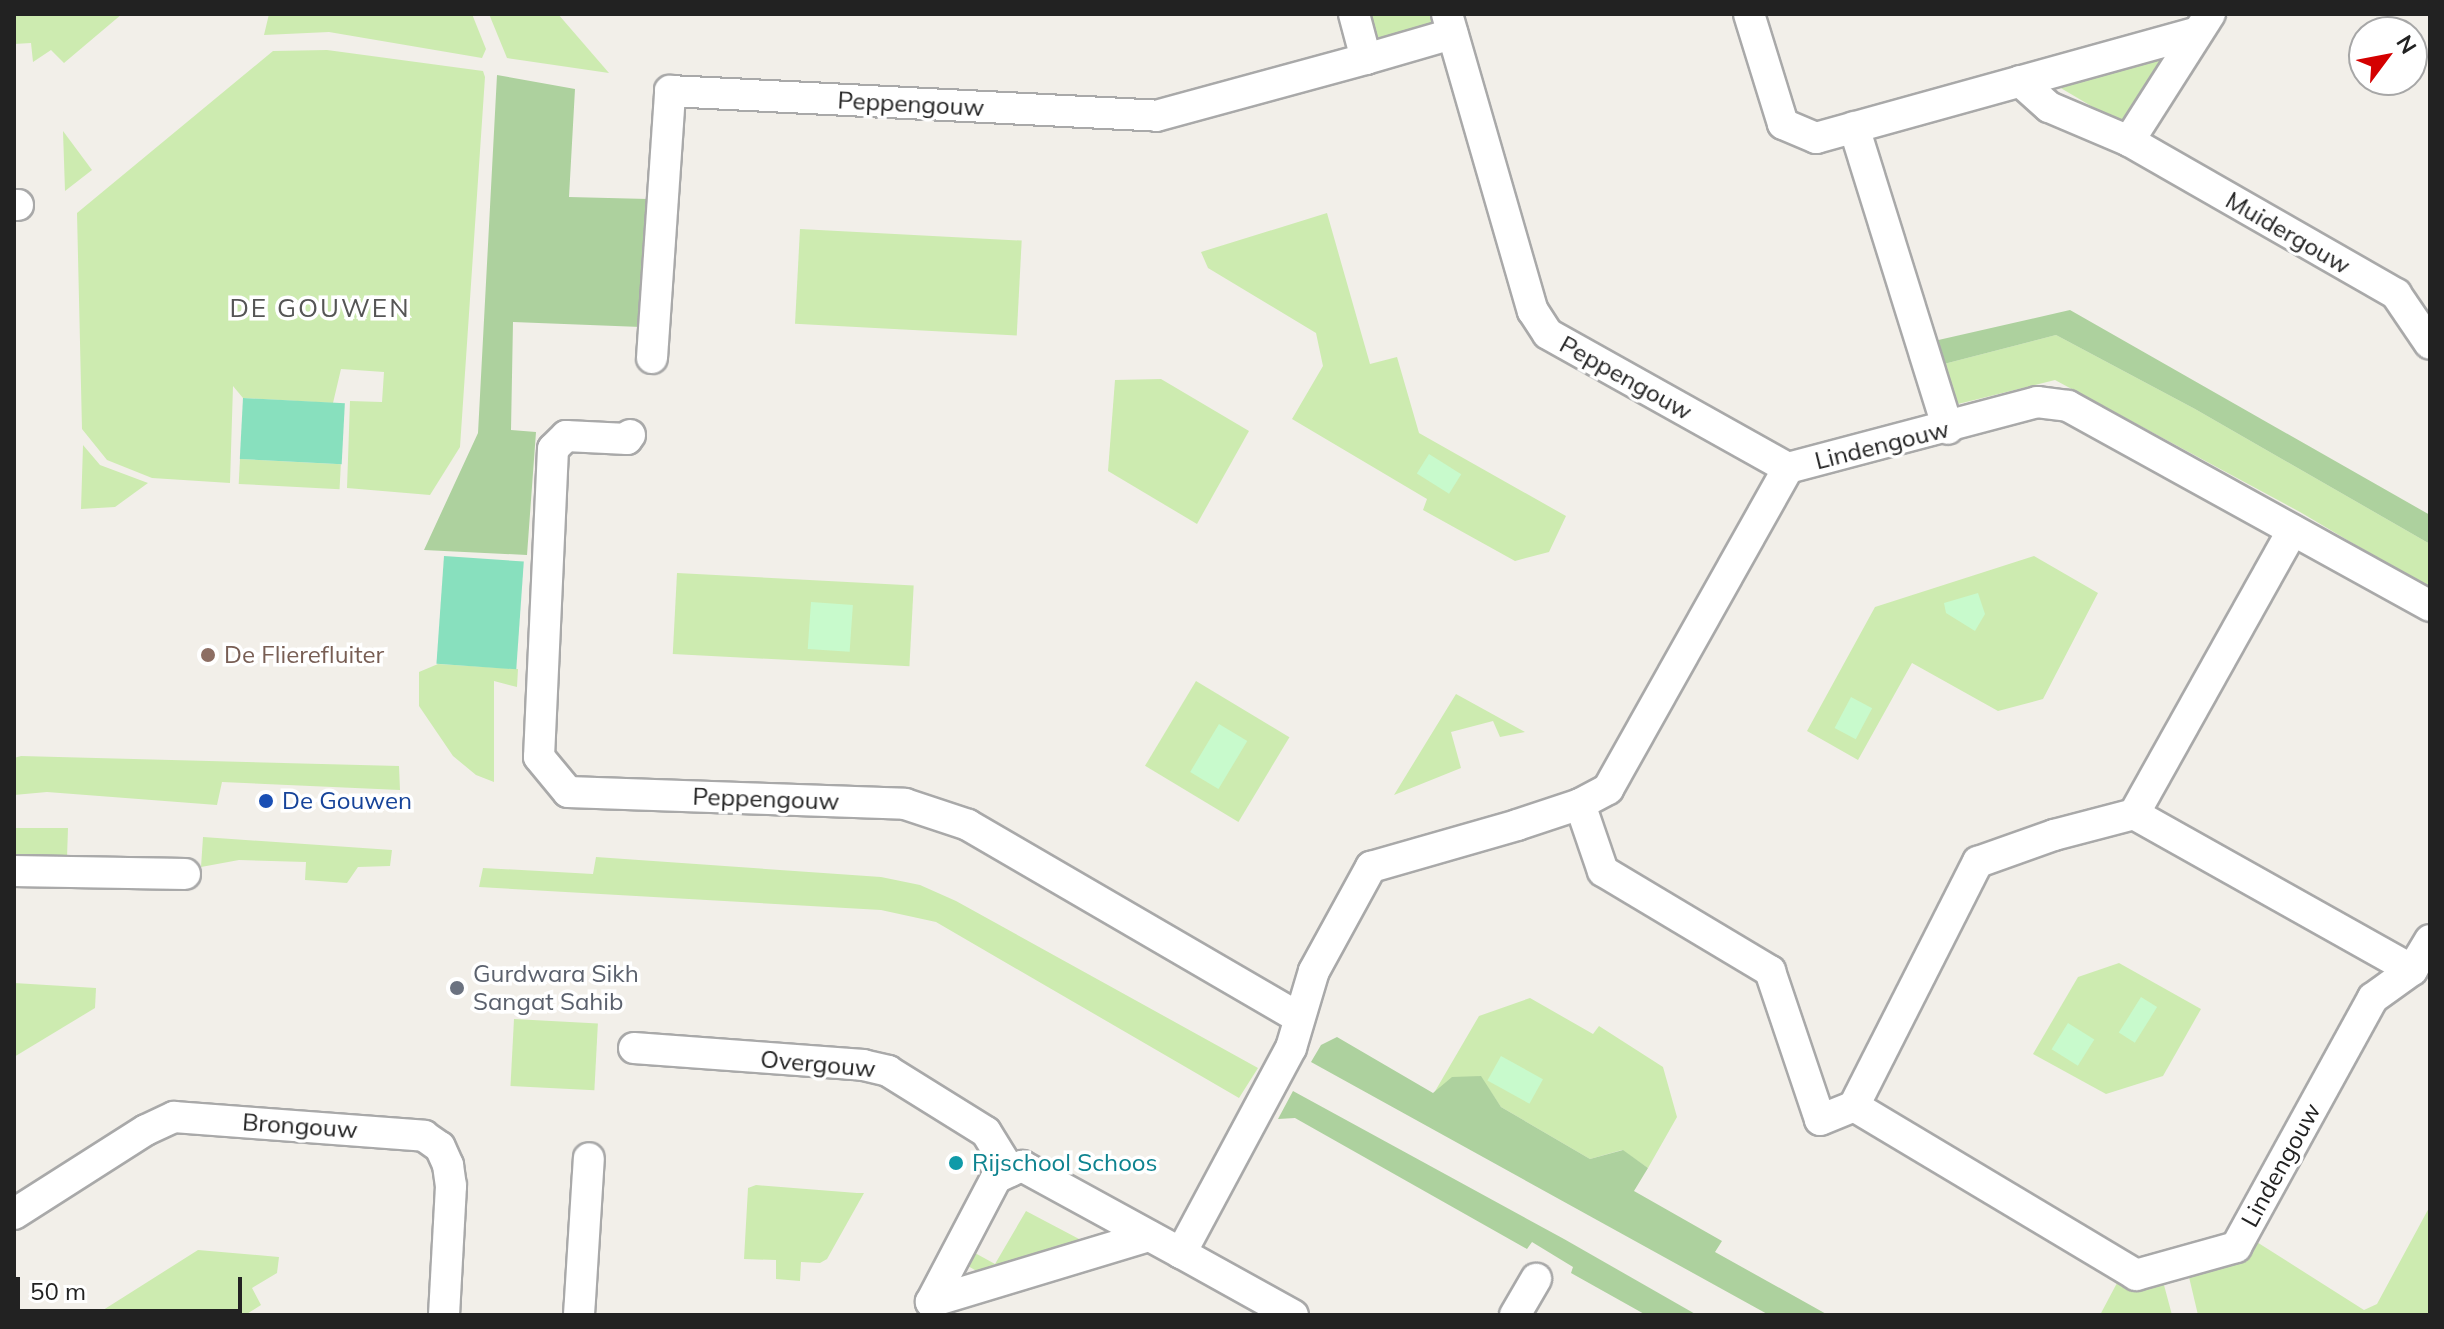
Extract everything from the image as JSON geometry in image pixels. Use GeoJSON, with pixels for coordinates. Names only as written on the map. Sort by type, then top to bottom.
{"type":"FeatureCollection","features":[{"type":"Feature","properties":{"kind":"street"},"geometry":{"type":"LineString","coordinates":[[1354,14],[1366,59],[1450,24]]}},
{"type":"Feature","properties":{"kind":"street"},"geometry":{"type":"LineString","coordinates":[[1749,14],[1783,124],[1816,138],[2020,81],[2204,23]]}},
{"type":"Feature","properties":{"kind":"street"},"geometry":{"type":"LineString","coordinates":[[2129,141],[2204,23]]}},
{"type":"Feature","properties":{"kind":"street","name":"Peppengouw"},"geometry":{"type":"LineString","coordinates":[[1450,24],[1533,311],[1548,334],[1788,468]]}},
{"type":"Feature","properties":{"kind":"street","name":"Peppengouw"},"geometry":{"type":"LineString","coordinates":[[652,358],[670,91],[1156,116],[1366,59]]}},
{"type":"Feature","properties":{"kind":"street","name":"Muidergouw"},"geometry":{"type":"LineString","coordinates":[[2020,81],[2049,107],[2129,141],[2396,294],[2430,344]]}},
{"type":"Feature","properties":{"kind":"street"},"geometry":{"type":"LineString","coordinates":[[1854,127],[1948,429]]}},
{"type":"Feature","properties":{"kind":"street","name":"Lindengouw"},"geometry":{"type":"LineString","coordinates":[[1299,1018],[1314,971],[1371,867],[1580,804],[1608,789],[1788,468],[1948,429],[2037,402],[2068,406],[2430,606]]}},
{"type":"Feature","properties":{"kind":"street","name":"Peppengouw"},"geometry":{"type":"LineString","coordinates":[[630,435],[627,439],[566,436],[553,449],[539,757],[568,792],[905,804],[968,825],[1299,1018]]}},
{"type":"Feature","properties":{"kind":"street"},"geometry":{"type":"LineString","coordinates":[[2134,814],[2293,530]]}},
{"type":"Feature","properties":{"kind":"street"},"geometry":{"type":"LineString","coordinates":[[1580,804],[1603,871],[1770,971],[1820,1120],[1854,1106],[1978,862],[2054,835],[2134,814],[2412,970]]}},
{"type":"Feature","properties":{"kind":"street"},"geometry":{"type":"LineString","coordinates":[[14,871],[185,874]]}},
{"type":"Feature","properties":{"kind":"street","name":"Lindengouw"},"geometry":{"type":"LineString","coordinates":[[1854,1106],[2136,1275],[2236,1247],[2373,998],[2412,970],[2430,940]]}},
{"type":"Feature","properties":{"kind":"street"},"geometry":{"type":"LineString","coordinates":[[1181,1253],[1296,1038],[1299,1018]]}},
{"type":"Feature","properties":{"kind":"street","name":"Overgouw"},"geometry":{"type":"LineString","coordinates":[[634,1048],[863,1065],[888,1071],[986,1132],[1010,1171]]}},
{"type":"Feature","properties":{"kind":"street","name":"Brongouw"},"geometry":{"type":"LineString","coordinates":[[14,1214],[146,1130],[174,1117],[424,1136],[440,1147],[448,1165],[451,1186],[444,1315]]}},
{"type":"Feature","properties":{"kind":"street"},"geometry":{"type":"LineString","coordinates":[[579,1315],[589,1158]]}},
{"type":"Feature","properties":{"kind":"street"},"geometry":{"type":"LineString","coordinates":[[927,1308],[996,1178],[1022,1166],[1293,1315]]}},
{"type":"Feature","properties":{"kind":"street"},"geometry":{"type":"LineString","coordinates":[[927,1308],[1149,1236]]}},
{"type":"Feature","properties":{"kind":"street"},"geometry":{"type":"LineString","coordinates":[[1515,1315],[1536,1279]]}},
{"type":"Feature","properties":{"kind":"green space"},"geometry":{"type":"Polygon","coordinates":[[[14,14],[122,14],[64,63],[51,50],[33,62],[31,43],[14,44],[14,14]]]}},
{"type":"Feature","properties":{"kind":"green space"},"geometry":{"type":"Polygon","coordinates":[[[269,14],[472,14],[486,49],[482,58],[329,32],[264,35],[269,14]]]}},
{"type":"Feature","properties":{"kind":"green space"},"geometry":{"type":"Polygon","coordinates":[[[489,14],[558,14],[609,73],[507,58],[489,14]]]}},
{"type":"Feature","properties":{"kind":"green space"},"geometry":{"type":"Polygon","coordinates":[[[1366,14],[1437,14],[1440,27],[1375,46],[1366,14]]]}},
{"type":"Feature","properties":{"kind":"green space"},"geometry":{"type":"Polygon","coordinates":[[[327,50],[483,71],[460,447],[430,495],[347,488],[350,401],[382,402],[384,372],[341,369],[333,403],[243,398],[233,386],[230,483],[152,478],[107,460],[82,429],[77,213],[273,51],[327,50]]]}},
{"type":"Feature","properties":{"kind":"green space"},"geometry":{"type":"Polygon","coordinates":[[[2169,55],[2125,126],[2059,87],[2094,73],[2169,55]]]}},
{"type":"Feature","properties":{"kind":"green space"},"geometry":{"type":"Polygon","coordinates":[[[497,75],[575,89],[569,197],[648,199],[641,327],[513,322],[511,430],[536,432],[527,555],[424,550],[478,433],[497,75]]]}},
{"type":"Feature","properties":{"kind":"green space"},"geometry":{"type":"Polygon","coordinates":[[[63,131],[92,170],[65,191],[63,131]]]}},
{"type":"Feature","properties":{"kind":"green space"},"geometry":{"type":"Polygon","coordinates":[[[1327,213],[1370,364],[1397,357],[1419,433],[1566,516],[1549,552],[1515,561],[1423,510],[1427,499],[1292,419],[1323,366],[1316,333],[1208,268],[1201,252],[1327,213]]]}},
{"type":"Feature","properties":{"kind":"green space"},"geometry":{"type":"Polygon","coordinates":[[[800,229],[1022,241],[1017,335],[795,324],[800,229]]]}},
{"type":"Feature","properties":{"kind":"green space"},"geometry":{"type":"Polygon","coordinates":[[[2070,310],[2430,515],[2430,544],[2195,409],[2056,335],[1940,365],[1934,341],[2070,310]]]}},
{"type":"Feature","properties":{"kind":"green space"},"geometry":{"type":"Polygon","coordinates":[[[2056,335],[2195,409],[2430,544],[2430,589],[2300,512],[2055,380],[1958,404],[1949,399],[1940,365],[2056,335]]]}},
{"type":"Feature","properties":{"kind":"green space"},"geometry":{"type":"Polygon","coordinates":[[[1161,379],[1249,431],[1197,524],[1108,471],[1115,380],[1161,379]]]}},
{"type":"Feature","properties":{"kind":"green space"},"geometry":{"type":"Polygon","coordinates":[[[243,398],[345,403],[342,464],[240,459],[243,398]]]}},
{"type":"Feature","properties":{"kind":"green space"},"geometry":{"type":"Polygon","coordinates":[[[83,445],[100,465],[148,483],[115,507],[81,509],[83,445]]]}},
{"type":"Feature","properties":{"kind":"green space"},"geometry":{"type":"Polygon","coordinates":[[[1429,454],[1461,474],[1449,494],[1417,474],[1429,454]]]}},
{"type":"Feature","properties":{"kind":"green space"},"geometry":{"type":"Polygon","coordinates":[[[240,459],[341,464],[340,489],[239,484],[240,459]]]}},
{"type":"Feature","properties":{"kind":"green space"},"geometry":{"type":"Polygon","coordinates":[[[444,556],[524,562],[516,669],[436,664],[444,556]]]}},
{"type":"Feature","properties":{"kind":"green space"},"geometry":{"type":"Polygon","coordinates":[[[2034,556],[2098,593],[2043,699],[1998,711],[1912,663],[1858,760],[1807,731],[1875,607],[2034,556]]]}},
{"type":"Feature","properties":{"kind":"green space"},"geometry":{"type":"Polygon","coordinates":[[[677,573],[914,585],[909,666],[673,654],[677,573]]]}},
{"type":"Feature","properties":{"kind":"green space"},"geometry":{"type":"Polygon","coordinates":[[[1978,593],[1985,614],[1975,631],[1946,613],[1944,603],[1978,593]]]}},
{"type":"Feature","properties":{"kind":"green space"},"geometry":{"type":"Polygon","coordinates":[[[811,602],[853,605],[850,652],[808,649],[811,602]]]}},
{"type":"Feature","properties":{"kind":"green space"},"geometry":{"type":"Polygon","coordinates":[[[438,664],[518,669],[517,687],[494,681],[494,782],[476,775],[453,756],[419,706],[419,672],[438,664]]]}},
{"type":"Feature","properties":{"kind":"green space"},"geometry":{"type":"Polygon","coordinates":[[[1196,681],[1289,737],[1238,822],[1145,766],[1196,681]]]}},
{"type":"Feature","properties":{"kind":"green space"},"geometry":{"type":"Polygon","coordinates":[[[1456,694],[1525,732],[1500,737],[1493,721],[1451,732],[1461,768],[1394,795],[1456,694]]]}},
{"type":"Feature","properties":{"kind":"green space"},"geometry":{"type":"Polygon","coordinates":[[[1851,697],[1872,708],[1856,739],[1835,728],[1851,697]]]}},
{"type":"Feature","properties":{"kind":"green space"},"geometry":{"type":"Polygon","coordinates":[[[1219,724],[1247,741],[1218,789],[1190,772],[1219,724]]]}},
{"type":"Feature","properties":{"kind":"green space"},"geometry":{"type":"Polygon","coordinates":[[[14,758],[399,766],[400,790],[222,782],[217,805],[47,792],[14,795],[14,758]]]}},
{"type":"Feature","properties":{"kind":"green space"},"geometry":{"type":"Polygon","coordinates":[[[14,828],[68,828],[67,858],[14,854],[14,828]]]}},
{"type":"Feature","properties":{"kind":"green space"},"geometry":{"type":"Polygon","coordinates":[[[203,837],[392,850],[390,866],[358,867],[347,883],[305,880],[306,862],[239,860],[201,867],[203,837]]]}},
{"type":"Feature","properties":{"kind":"green space"},"geometry":{"type":"Polygon","coordinates":[[[596,857],[881,877],[920,885],[956,901],[1258,1068],[1239,1098],[936,922],[881,910],[479,887],[483,868],[593,874],[596,857]]]}},
{"type":"Feature","properties":{"kind":"green space"},"geometry":{"type":"Polygon","coordinates":[[[2119,963],[2201,1009],[2163,1076],[2106,1094],[2033,1054],[2078,977],[2119,963]]]}},
{"type":"Feature","properties":{"kind":"green space"},"geometry":{"type":"Polygon","coordinates":[[[14,983],[96,988],[95,1008],[14,1057],[14,983]]]}},
{"type":"Feature","properties":{"kind":"green space"},"geometry":{"type":"Polygon","coordinates":[[[2141,997],[2157,1007],[2135,1043],[2119,1033],[2141,997]]]}},
{"type":"Feature","properties":{"kind":"green space"},"geometry":{"type":"Polygon","coordinates":[[[1530,998],[1593,1034],[1599,1026],[1663,1067],[1677,1117],[1648,1168],[1622,1150],[1590,1159],[1501,1107],[1480,1076],[1434,1093],[1479,1016],[1530,998]]]}},
{"type":"Feature","properties":{"kind":"green space"},"geometry":{"type":"Polygon","coordinates":[[[514,1019],[598,1023],[594,1090],[510,1086],[514,1019]]]}},
{"type":"Feature","properties":{"kind":"green space"},"geometry":{"type":"Polygon","coordinates":[[[2068,1023],[2094,1039],[2078,1066],[2052,1049],[2068,1023]]]}},
{"type":"Feature","properties":{"kind":"green space"},"geometry":{"type":"Polygon","coordinates":[[[1337,1037],[1433,1093],[1452,1077],[1481,1076],[1501,1107],[1590,1159],[1623,1150],[1648,1168],[1634,1191],[1722,1241],[1715,1252],[1828,1315],[1769,1315],[1311,1062],[1321,1045],[1337,1037]]]}},
{"type":"Feature","properties":{"kind":"green space"},"geometry":{"type":"Polygon","coordinates":[[[1501,1056],[1543,1079],[1529,1104],[1487,1080],[1501,1056]]]}},
{"type":"Feature","properties":{"kind":"green space"},"geometry":{"type":"Polygon","coordinates":[[[1293,1091],[1697,1315],[1646,1315],[1571,1273],[1573,1267],[1532,1242],[1527,1249],[1295,1118],[1278,1119],[1293,1091]]]}},
{"type":"Feature","properties":{"kind":"green space"},"geometry":{"type":"Polygon","coordinates":[[[756,1185],[864,1193],[827,1259],[820,1263],[801,1262],[800,1281],[776,1279],[776,1260],[744,1259],[748,1188],[756,1185]]]}},
{"type":"Feature","properties":{"kind":"green space"},"geometry":{"type":"Polygon","coordinates":[[[2430,1206],[2430,1315],[2198,1315],[2189,1277],[2238,1259],[2252,1239],[2364,1310],[2377,1304],[2430,1206]]]}},
{"type":"Feature","properties":{"kind":"green space"},"geometry":{"type":"Polygon","coordinates":[[[1026,1211],[1081,1240],[984,1275],[966,1265],[975,1253],[995,1264],[1026,1211]]]}},
{"type":"Feature","properties":{"kind":"green space"},"geometry":{"type":"Polygon","coordinates":[[[198,1250],[279,1257],[277,1273],[252,1288],[261,1305],[245,1315],[102,1315],[100,1312],[198,1250]]]}},
{"type":"Feature","properties":{"kind":"green space"},"geometry":{"type":"Polygon","coordinates":[[[2159,1280],[2164,1285],[2172,1315],[2100,1315],[2117,1283],[2144,1286],[2159,1280]]]}},
{"type":"Feature","properties":{"kind":"place","name":"De Flierefluiter"},"geometry":{"type":"Point","coordinates":[208,655]}},
{"type":"Feature","properties":{"kind":"place","name":"De Gouwen"},"geometry":{"type":"Point","coordinates":[266,801]}},
{"type":"Feature","properties":{"kind":"place","name":"Gurdwara Sikh Sangat Sahib"},"geometry":{"type":"Point","coordinates":[457,988]}},
{"type":"Feature","properties":{"kind":"place","name":"Rijschool Schoos"},"geometry":{"type":"Point","coordinates":[956,1163]}},
{"type":"Feature","properties":{"kind":"district","name":"DE GOUWEN"},"geometry":{"type":"Point","coordinates":[320,308]}}]}
